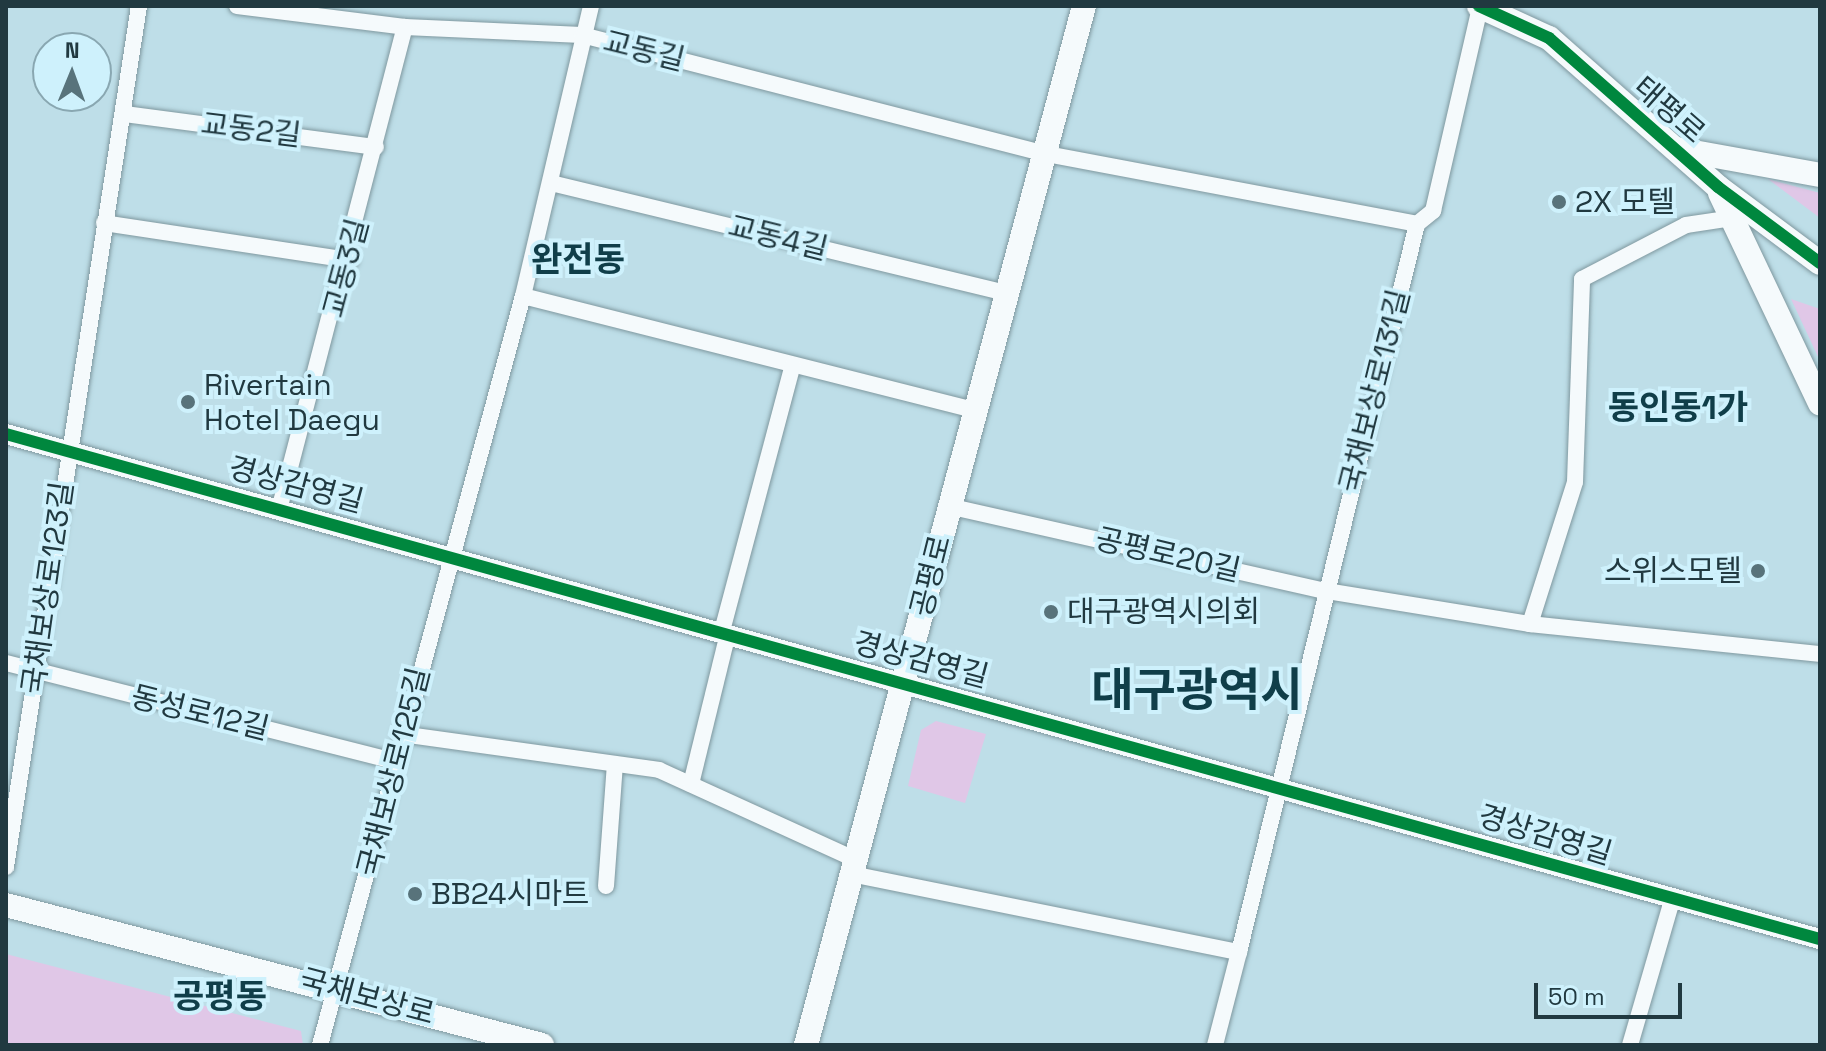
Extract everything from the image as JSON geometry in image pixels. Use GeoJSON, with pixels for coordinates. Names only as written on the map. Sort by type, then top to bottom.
{"type":"FeatureCollection","features":[{"type":"Feature","properties":{"kind":"main road","name":"공평로"},"geometry":{"type":"LineString","coordinates":[[806,1045],[905,683],[972,410],[1084,6]]}},
{"type":"Feature","properties":{"kind":"main road","name":"태평로"},"geometry":{"type":"LineString","coordinates":[[1487,7],[1549,38],[1718,187],[1820,263]]}},
{"type":"Feature","properties":{"kind":"main road"},"geometry":{"type":"LineString","coordinates":[[1674,149],[1820,175]]}},
{"type":"Feature","properties":{"kind":"main road"},"geometry":{"type":"LineString","coordinates":[[1718,187],[1820,404]]}},
{"type":"Feature","properties":{"kind":"main road","name":"국채보상로"},"geometry":{"type":"LineString","coordinates":[[6,905],[542,1045]]}},
{"type":"Feature","properties":{"kind":"street"},"geometry":{"type":"LineString","coordinates":[[67,451],[125,114],[139,6]]}},
{"type":"Feature","properties":{"kind":"street","name":"교동길"},"geometry":{"type":"LineString","coordinates":[[237,6],[405,27],[582,35],[1042,153]]}},
{"type":"Feature","properties":{"kind":"street"},"geometry":{"type":"LineString","coordinates":[[452,555],[523,296],[591,6]]}},
{"type":"Feature","properties":{"kind":"street","name":"국채보상로131길"},"geometry":{"type":"LineString","coordinates":[[1215,1045],[1276,782],[1417,224],[1433,211],[1487,7]]}},
{"type":"Feature","properties":{"kind":"street","name":"교동3길"},"geometry":{"type":"LineString","coordinates":[[280,506],[350,260],[405,27]]}},
{"type":"Feature","properties":{"kind":"street","name":"교동2길"},"geometry":{"type":"LineString","coordinates":[[125,114],[376,147]]}},
{"type":"Feature","properties":{"kind":"street"},"geometry":{"type":"LineString","coordinates":[[1042,153],[1417,224]]}},
{"type":"Feature","properties":{"kind":"street","name":"교동4길"},"geometry":{"type":"LineString","coordinates":[[551,183],[1004,293]]}},
{"type":"Feature","properties":{"kind":"street"},"geometry":{"type":"LineString","coordinates":[[1530,624],[1575,482],[1582,279],[1686,225],[1733,218]]}},
{"type":"Feature","properties":{"kind":"street"},"geometry":{"type":"LineString","coordinates":[[104,223],[350,260]]}},
{"type":"Feature","properties":{"kind":"street"},"geometry":{"type":"LineString","coordinates":[[523,296],[972,410]]}},
{"type":"Feature","properties":{"kind":"street"},"geometry":{"type":"LineString","coordinates":[[691,784],[725,632],[793,365]]}},
{"type":"Feature","properties":{"kind":"street","name":"경상감영길"},"geometry":{"type":"LineString","coordinates":[[6,434],[280,506],[905,683],[1276,782],[1672,900],[1820,939]]}},
{"type":"Feature","properties":{"kind":"street","name":"국채보상로123길"},"geometry":{"type":"LineString","coordinates":[[6,867],[67,451]]}},
{"type":"Feature","properties":{"kind":"street","name":"공평로20길"},"geometry":{"type":"LineString","coordinates":[[948,506],[1326,591],[1530,624],[1820,654]]}},
{"type":"Feature","properties":{"kind":"street","name":"국채보상로125길"},"geometry":{"type":"LineString","coordinates":[[320,1045],[401,734],[452,555]]}},
{"type":"Feature","properties":{"kind":"street","name":"동성로12길"},"geometry":{"type":"LineString","coordinates":[[6,663],[394,761]]}},
{"type":"Feature","properties":{"kind":"street"},"geometry":{"type":"LineString","coordinates":[[401,734],[615,764],[691,784],[853,866],[1239,952]]}},
{"type":"Feature","properties":{"kind":"street"},"geometry":{"type":"LineString","coordinates":[[606,886],[615,764]]}},
{"type":"Feature","properties":{"kind":"street"},"geometry":{"type":"LineString","coordinates":[[1630,1045],[1672,900]]}},
{"type":"Feature","properties":{"kind":"shaded area"},"geometry":{"type":"Polygon","coordinates":[[[1768,179],[1820,193],[1820,218],[1768,179]]]}},
{"type":"Feature","properties":{"kind":"shaded area"},"geometry":{"type":"Polygon","coordinates":[[[1791,299],[1820,309],[1820,361],[1791,299]]]}},
{"type":"Feature","properties":{"kind":"shaded area"},"geometry":{"type":"Polygon","coordinates":[[[936,721],[986,734],[965,803],[908,786],[921,730],[936,721]]]}},
{"type":"Feature","properties":{"kind":"shaded area"},"geometry":{"type":"Polygon","coordinates":[[[6,954],[301,1031],[303,1045],[6,1045],[6,954]]]}},
{"type":"Feature","properties":{"kind":"cycle path"},"geometry":{"type":"LineString","coordinates":[[1479,6],[1549,38],[1718,187],[1820,263]]}},
{"type":"Feature","properties":{"kind":"cycle path"},"geometry":{"type":"LineString","coordinates":[[6,434],[1820,939]]}},
{"type":"Feature","properties":{"kind":"place","name":"2X 모텔"},"geometry":{"type":"Point","coordinates":[1559,202]}},
{"type":"Feature","properties":{"kind":"place","name":"Rivertain Hotel Daegu"},"geometry":{"type":"Point","coordinates":[188,402]}},
{"type":"Feature","properties":{"kind":"place","name":"스위스모텔"},"geometry":{"type":"Point","coordinates":[1758,571]}},
{"type":"Feature","properties":{"kind":"place","name":"대구광역시의회"},"geometry":{"type":"Point","coordinates":[1051,612]}},
{"type":"Feature","properties":{"kind":"place","name":"BB24시마트"},"geometry":{"type":"Point","coordinates":[415,894]}},
{"type":"Feature","properties":{"kind":"district","name":"완전동"},"geometry":{"type":"Point","coordinates":[578,260]}},
{"type":"Feature","properties":{"kind":"district","name":"동인동1가"},"geometry":{"type":"Point","coordinates":[1678,408]}},
{"type":"Feature","properties":{"kind":"district","name":"대구광역시"},"geometry":{"type":"Point","coordinates":[1197,690]}},
{"type":"Feature","properties":{"kind":"district","name":"공평동"},"geometry":{"type":"Point","coordinates":[220,997]}}]}
